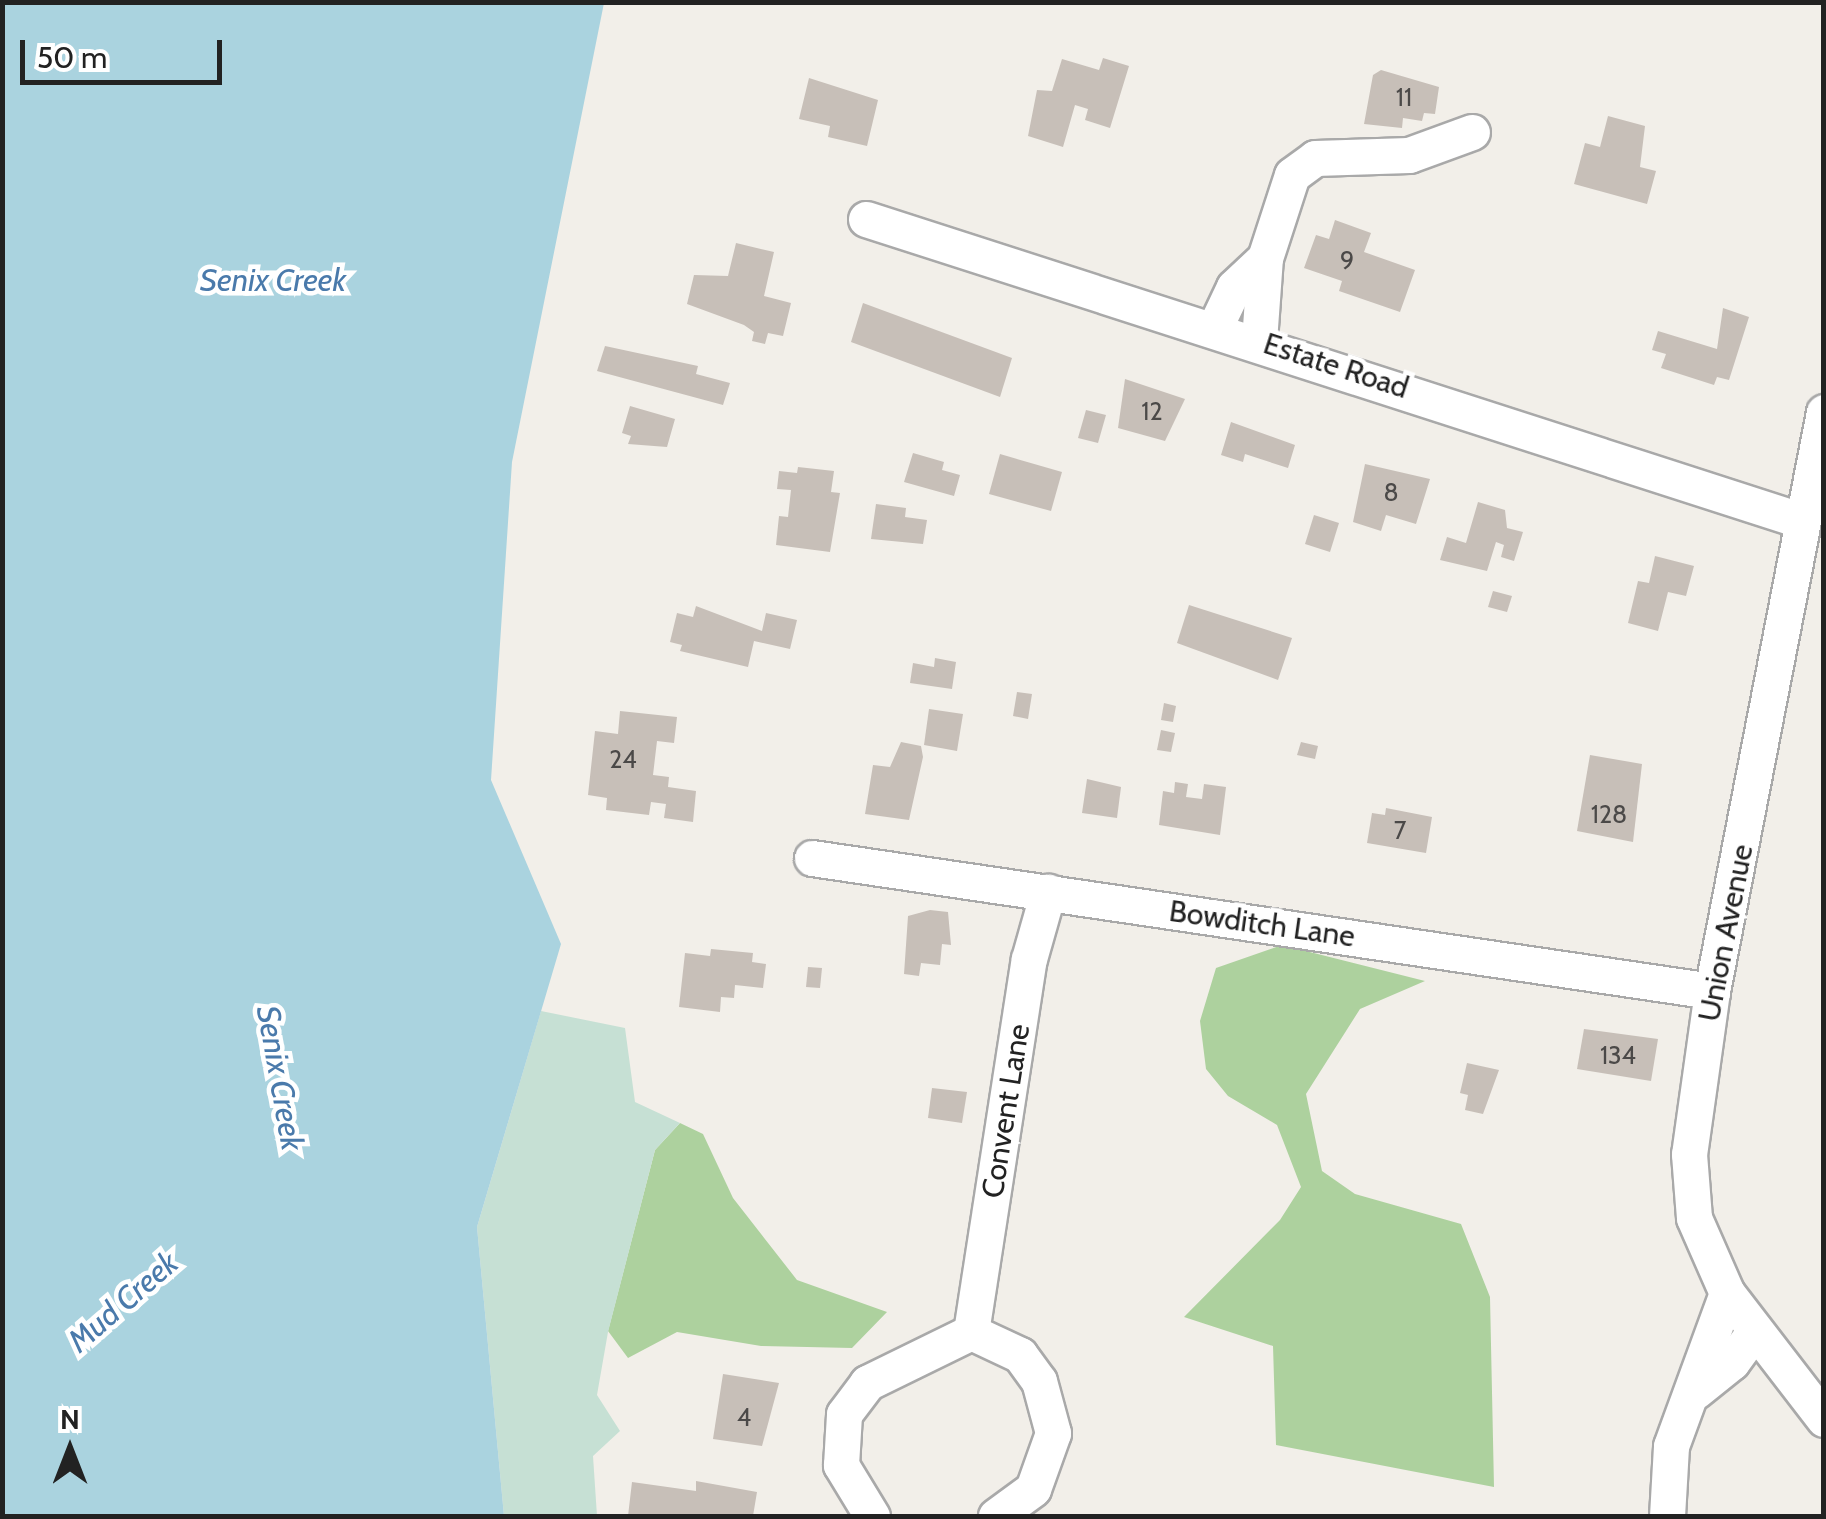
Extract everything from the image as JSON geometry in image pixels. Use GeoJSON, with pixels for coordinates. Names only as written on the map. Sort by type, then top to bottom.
{"type":"FeatureCollection","features":[{"type":"Feature","properties":{"kind":"street"},"geometry":{"type":"LineString","coordinates":[[1259,341],[1265,258],[1292,175],[1302,165],[1333,155],[1440,149],[1472,132]]}},
{"type":"Feature","properties":{"kind":"street","name":"Estate Road"},"geometry":{"type":"LineString","coordinates":[[866,219],[1259,341],[1803,521]]}},
{"type":"Feature","properties":{"kind":"street"},"geometry":{"type":"LineString","coordinates":[[1215,327],[1234,287],[1265,258]]}},
{"type":"Feature","properties":{"kind":"street","name":"Union Avenue"},"geometry":{"type":"LineString","coordinates":[[1824,412],[1712,991],[1689,1154],[1694,1218],[1728,1293],[1824,1420]]}},
{"type":"Feature","properties":{"kind":"street","name":"Bowditch Lane"},"geometry":{"type":"LineString","coordinates":[[812,858],[1712,991]]}},
{"type":"Feature","properties":{"kind":"street","name":"Convent Lane"},"geometry":{"type":"LineString","coordinates":[[971,1332],[1030,958],[1048,892]]}},
{"type":"Feature","properties":{"kind":"street"},"geometry":{"type":"LineString","coordinates":[[1667,1516],[1671,1446],[1696,1391],[1702,1354],[1728,1293]]}},
{"type":"Feature","properties":{"kind":"street"},"geometry":{"type":"LineString","coordinates":[[872,1516],[841,1465],[844,1414],[866,1383],[971,1332],[1020,1355],[1039,1381],[1053,1433],[1034,1489],[996,1516]]}},
{"type":"Feature","properties":{"kind":"street"},"geometry":{"type":"LineString","coordinates":[[1696,1391],[1732,1362],[1754,1332]]}},
{"type":"Feature","properties":{"kind":"green space"},"geometry":{"type":"Polygon","coordinates":[[[1282,945],[1425,981],[1360,1009],[1306,1094],[1322,1171],[1355,1194],[1461,1224],[1490,1297],[1494,1487],[1276,1445],[1273,1346],[1184,1317],[1280,1220],[1301,1187],[1277,1125],[1228,1096],[1206,1069],[1200,1021],[1216,968],[1282,945]]]}},
{"type":"Feature","properties":{"kind":"green space"},"geometry":{"type":"Polygon","coordinates":[[[541,1011],[625,1028],[635,1102],[680,1123],[655,1150],[608,1332],[597,1395],[620,1431],[593,1456],[597,1516],[504,1516],[477,1227],[541,1011]]]}},
{"type":"Feature","properties":{"kind":"green space"},"geometry":{"type":"Polygon","coordinates":[[[680,1123],[703,1134],[733,1198],[797,1280],[887,1312],[852,1348],[761,1346],[677,1332],[628,1358],[608,1331],[655,1150],[680,1123]]]}},
{"type":"Feature","properties":{"kind":"water","name":"Senix Creek"},"geometry":{"type":"Polygon","coordinates":[[[3,2],[604,3],[512,462],[491,780],[561,944],[477,1227],[504,1516],[3,1516],[3,2]]]}},
{"type":"Feature","properties":{"kind":"building"},"geometry":{"type":"Polygon","coordinates":[[[1103,58],[1129,66],[1110,128],[1085,120],[1088,109],[1075,105],[1063,147],[1028,136],[1037,90],[1052,91],[1062,59],[1099,70],[1103,58]]]}},
{"type":"Feature","properties":{"kind":"building"},"geometry":{"type":"Polygon","coordinates":[[[1381,70],[1439,87],[1435,114],[1424,113],[1422,121],[1403,118],[1402,128],[1364,124],[1373,75],[1381,70]]]}},
{"type":"Feature","properties":{"kind":"building"},"geometry":{"type":"Polygon","coordinates":[[[809,78],[878,100],[867,146],[828,137],[830,126],[799,119],[809,78]]]}},
{"type":"Feature","properties":{"kind":"building"},"geometry":{"type":"Polygon","coordinates":[[[1608,116],[1645,126],[1640,167],[1656,171],[1647,204],[1574,184],[1585,143],[1600,147],[1608,116]]]}},
{"type":"Feature","properties":{"kind":"building"},"geometry":{"type":"Polygon","coordinates":[[[1335,220],[1371,233],[1364,252],[1415,270],[1400,312],[1339,291],[1342,281],[1304,268],[1316,235],[1329,239],[1335,220]]]}},
{"type":"Feature","properties":{"kind":"building"},"geometry":{"type":"Polygon","coordinates":[[[736,243],[774,252],[764,296],[791,303],[783,336],[768,333],[765,344],[752,341],[754,332],[744,325],[687,304],[694,275],[728,276],[736,243]]]}},
{"type":"Feature","properties":{"kind":"building"},"geometry":{"type":"Polygon","coordinates":[[[863,303],[1012,358],[1000,397],[851,342],[863,303]]]}},
{"type":"Feature","properties":{"kind":"building"},"geometry":{"type":"Polygon","coordinates":[[[1723,308],[1749,317],[1729,380],[1717,377],[1714,385],[1661,368],[1666,354],[1652,350],[1658,331],[1717,349],[1723,308]]]}},
{"type":"Feature","properties":{"kind":"building"},"geometry":{"type":"Polygon","coordinates":[[[605,346],[698,366],[696,374],[730,383],[723,405],[597,371],[605,346]]]}},
{"type":"Feature","properties":{"kind":"building"},"geometry":{"type":"Polygon","coordinates":[[[1125,379],[1185,399],[1165,441],[1118,428],[1125,379]]]}},
{"type":"Feature","properties":{"kind":"building"},"geometry":{"type":"Polygon","coordinates":[[[630,406],[675,419],[667,447],[628,444],[631,436],[622,433],[630,406]]]}},
{"type":"Feature","properties":{"kind":"building"},"geometry":{"type":"Polygon","coordinates":[[[1086,410],[1106,415],[1098,443],[1078,438],[1086,410]]]}},
{"type":"Feature","properties":{"kind":"building"},"geometry":{"type":"Polygon","coordinates":[[[1231,422],[1295,445],[1288,468],[1245,454],[1243,462],[1221,455],[1231,422]]]}},
{"type":"Feature","properties":{"kind":"building"},"geometry":{"type":"Polygon","coordinates":[[[913,453],[944,462],[942,470],[960,475],[954,496],[904,482],[913,453]]]}},
{"type":"Feature","properties":{"kind":"building"},"geometry":{"type":"Polygon","coordinates":[[[1000,454],[1062,472],[1051,511],[989,494],[1000,454]]]}},
{"type":"Feature","properties":{"kind":"building"},"geometry":{"type":"Polygon","coordinates":[[[1365,464],[1430,479],[1416,524],[1386,515],[1381,531],[1353,522],[1365,464]]]}},
{"type":"Feature","properties":{"kind":"building"},"geometry":{"type":"Polygon","coordinates":[[[798,467],[834,471],[831,492],[840,493],[830,552],[776,545],[779,516],[788,517],[791,490],[777,489],[779,471],[797,473],[798,467]]]}},
{"type":"Feature","properties":{"kind":"building"},"geometry":{"type":"Polygon","coordinates":[[[1478,502],[1505,510],[1507,528],[1523,532],[1514,561],[1501,557],[1504,545],[1496,542],[1487,571],[1440,560],[1447,537],[1466,543],[1478,502]]]}},
{"type":"Feature","properties":{"kind":"building"},"geometry":{"type":"Polygon","coordinates":[[[876,504],[906,508],[905,517],[927,520],[923,544],[871,539],[876,504]]]}},
{"type":"Feature","properties":{"kind":"building"},"geometry":{"type":"Polygon","coordinates":[[[1314,515],[1339,523],[1330,552],[1305,544],[1314,515]]]}},
{"type":"Feature","properties":{"kind":"building"},"geometry":{"type":"Polygon","coordinates":[[[1655,556],[1694,566],[1686,596],[1668,592],[1658,631],[1628,623],[1638,581],[1649,583],[1655,556]]]}},
{"type":"Feature","properties":{"kind":"building"},"geometry":{"type":"Polygon","coordinates":[[[1493,591],[1512,596],[1507,612],[1488,607],[1493,591]]]}},
{"type":"Feature","properties":{"kind":"building"},"geometry":{"type":"Polygon","coordinates":[[[1189,605],[1292,638],[1278,680],[1177,643],[1189,605]]]}},
{"type":"Feature","properties":{"kind":"building"},"geometry":{"type":"Polygon","coordinates":[[[696,606],[762,631],[766,613],[797,620],[790,649],[754,641],[748,667],[680,651],[682,645],[670,642],[677,613],[693,617],[696,606]]]}},
{"type":"Feature","properties":{"kind":"building"},"geometry":{"type":"Polygon","coordinates":[[[935,658],[956,662],[952,689],[910,683],[913,663],[934,667],[935,658]]]}},
{"type":"Feature","properties":{"kind":"building"},"geometry":{"type":"Polygon","coordinates":[[[1017,692],[1032,694],[1028,719],[1013,716],[1017,692]]]}},
{"type":"Feature","properties":{"kind":"building"},"geometry":{"type":"Polygon","coordinates":[[[1164,703],[1176,706],[1173,722],[1161,720],[1164,703]]]}},
{"type":"Feature","properties":{"kind":"building"},"geometry":{"type":"Polygon","coordinates":[[[929,709],[963,714],[957,751],[924,745],[929,709]]]}},
{"type":"Feature","properties":{"kind":"building"},"geometry":{"type":"Polygon","coordinates":[[[620,711],[677,717],[674,743],[657,741],[653,775],[669,777],[668,787],[696,791],[693,822],[664,818],[666,804],[651,802],[649,815],[606,810],[607,798],[588,795],[595,731],[618,734],[620,711]]]}},
{"type":"Feature","properties":{"kind":"building"},"geometry":{"type":"Polygon","coordinates":[[[1161,730],[1175,733],[1171,752],[1157,750],[1161,730]]]}},
{"type":"Feature","properties":{"kind":"building"},"geometry":{"type":"Polygon","coordinates":[[[901,742],[921,746],[923,757],[909,820],[865,814],[873,765],[890,767],[901,742]]]}},
{"type":"Feature","properties":{"kind":"building"},"geometry":{"type":"Polygon","coordinates":[[[1301,742],[1318,746],[1315,759],[1297,755],[1301,742]]]}},
{"type":"Feature","properties":{"kind":"building"},"geometry":{"type":"Polygon","coordinates":[[[1590,755],[1642,764],[1633,842],[1577,831],[1590,755]]]}},
{"type":"Feature","properties":{"kind":"building"},"geometry":{"type":"Polygon","coordinates":[[[1087,779],[1121,787],[1117,818],[1082,813],[1087,779]]]}},
{"type":"Feature","properties":{"kind":"building"},"geometry":{"type":"Polygon","coordinates":[[[1175,782],[1188,784],[1186,797],[1202,799],[1204,784],[1226,787],[1220,835],[1159,825],[1163,791],[1174,793],[1175,782]]]}},
{"type":"Feature","properties":{"kind":"building"},"geometry":{"type":"Polygon","coordinates":[[[1386,808],[1432,817],[1426,853],[1367,843],[1372,813],[1385,815],[1386,808]]]}},
{"type":"Feature","properties":{"kind":"building"},"geometry":{"type":"Polygon","coordinates":[[[930,910],[948,912],[951,945],[942,944],[940,965],[921,963],[919,976],[904,974],[908,916],[930,910]]]}},
{"type":"Feature","properties":{"kind":"building"},"geometry":{"type":"Polygon","coordinates":[[[711,949],[753,953],[752,962],[766,964],[763,988],[735,985],[734,998],[721,997],[720,1012],[679,1007],[685,953],[710,956],[711,949]]]}},
{"type":"Feature","properties":{"kind":"building"},"geometry":{"type":"Polygon","coordinates":[[[808,967],[822,968],[820,988],[806,987],[808,967]]]}},
{"type":"Feature","properties":{"kind":"building"},"geometry":{"type":"Polygon","coordinates":[[[1584,1029],[1658,1039],[1651,1081],[1577,1069],[1584,1029]]]}},
{"type":"Feature","properties":{"kind":"building"},"geometry":{"type":"Polygon","coordinates":[[[1467,1063],[1499,1070],[1483,1114],[1465,1110],[1468,1095],[1460,1093],[1467,1063]]]}},
{"type":"Feature","properties":{"kind":"building"},"geometry":{"type":"Polygon","coordinates":[[[932,1088],[967,1092],[962,1123],[928,1118],[932,1088]]]}},
{"type":"Feature","properties":{"kind":"building"},"geometry":{"type":"Polygon","coordinates":[[[723,1374],[779,1383],[762,1446],[713,1439],[723,1374]]]}},
{"type":"Feature","properties":{"kind":"building"},"geometry":{"type":"Polygon","coordinates":[[[696,1481],[757,1492],[753,1516],[628,1516],[632,1482],[696,1491],[696,1481]]]}},
{"type":"Feature","properties":{"kind":"water label","name":"Mud Creek"},"geometry":{"type":"Point","coordinates":[123,1302]}}]}
